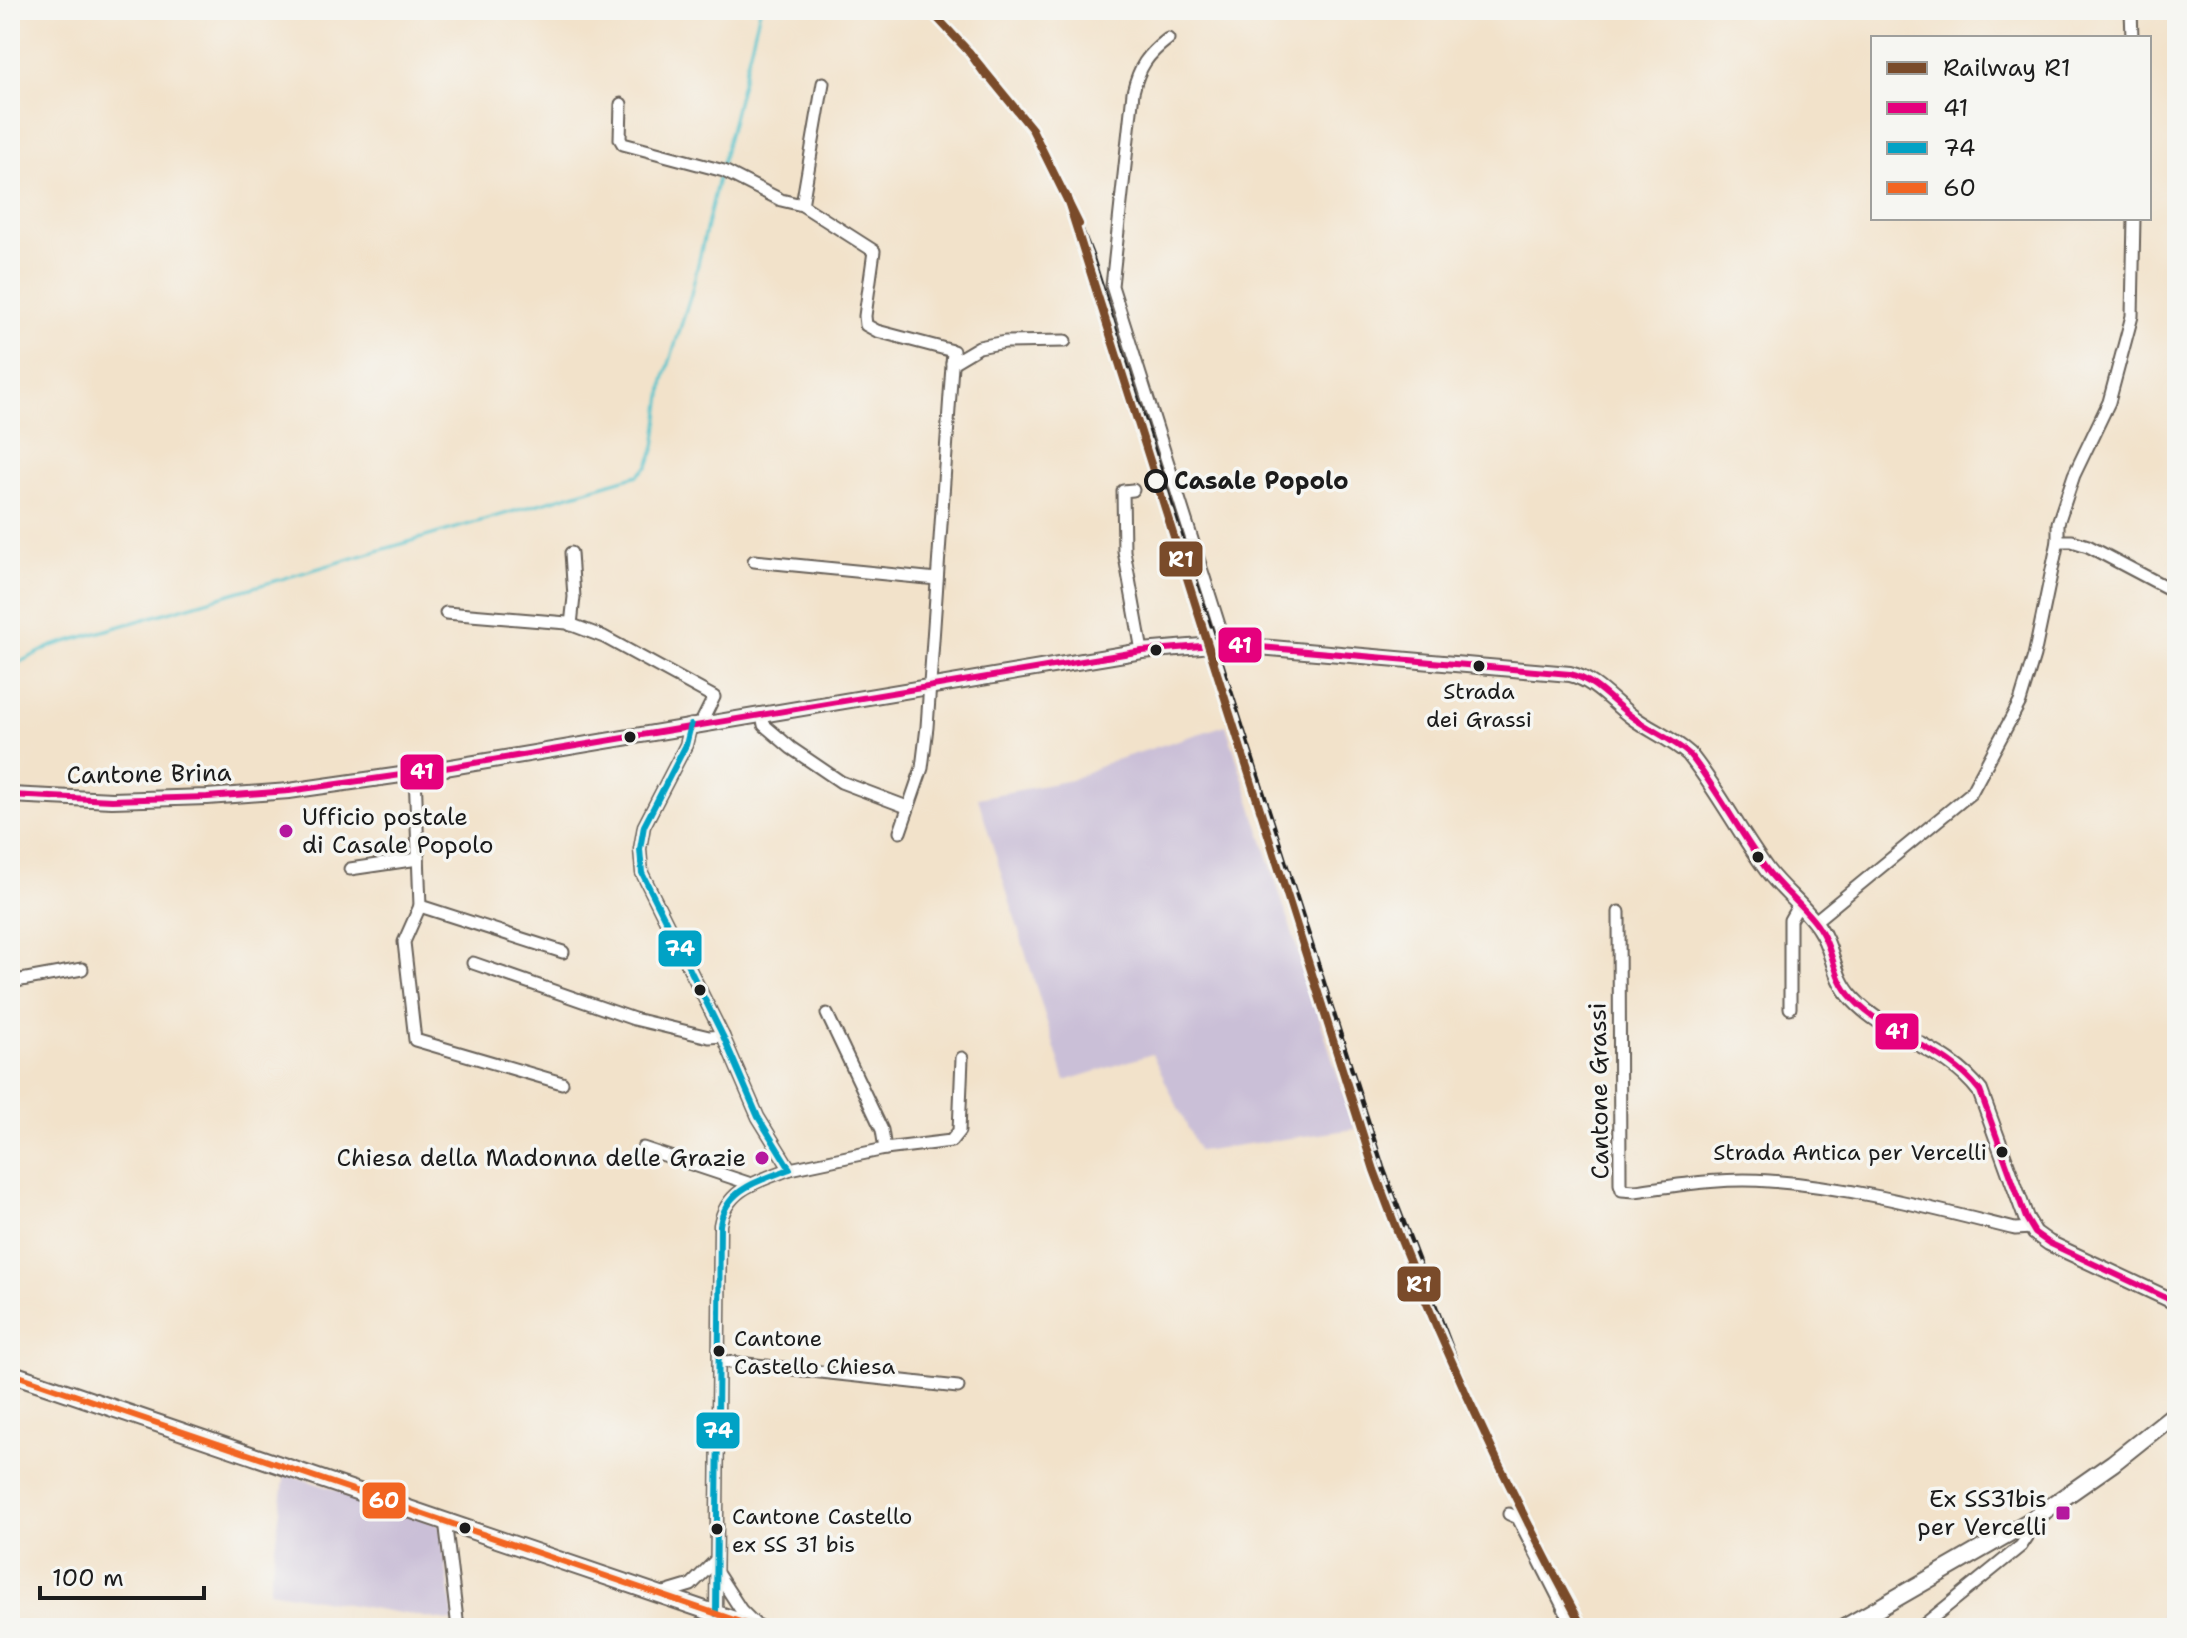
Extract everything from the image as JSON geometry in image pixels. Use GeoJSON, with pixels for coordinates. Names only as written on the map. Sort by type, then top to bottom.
{"type":"FeatureCollection","features":[{"type":"Feature","properties":{"kind":"main road"},"geometry":{"type":"LineString","coordinates":[[10,1373],[760,1628]]}},
{"type":"Feature","properties":{"kind":"main road"},"geometry":{"type":"LineString","coordinates":[[1844,1628],[2030,1521],[2113,1463],[2177,1412]]}},
{"type":"Feature","properties":{"kind":"street"},"geometry":{"type":"LineString","coordinates":[[2131,10],[2132,36]]}},
{"type":"Feature","properties":{"kind":"street"},"geometry":{"type":"LineString","coordinates":[[1168,39],[1150,52],[1137,75],[1133,92],[1112,286],[1220,644],[1581,677],[1630,715],[1673,740],[1689,754],[1767,870],[1814,922],[1823,935],[1840,982],[1855,1002],[1877,1019],[1946,1058],[1980,1091],[2032,1228]]}},
{"type":"Feature","properties":{"kind":"street"},"geometry":{"type":"LineString","coordinates":[[802,205],[823,83]]}},
{"type":"Feature","properties":{"kind":"street"},"geometry":{"type":"LineString","coordinates":[[621,104],[620,139],[623,144],[724,171],[781,200],[802,205],[874,251],[866,325],[877,331],[953,351],[922,768],[900,832]]}},
{"type":"Feature","properties":{"kind":"street"},"geometry":{"type":"LineString","coordinates":[[1814,922],[1971,793],[2020,702],[2034,656],[2058,541],[2058,523],[2074,475],[2109,402],[2132,316],[2134,220]]}},
{"type":"Feature","properties":{"kind":"street"},"geometry":{"type":"LineString","coordinates":[[952,363],[979,347],[1005,342],[1065,341]]}},
{"type":"Feature","properties":{"kind":"street"},"geometry":{"type":"LineString","coordinates":[[1133,490],[1123,491],[1124,551],[1142,651]]}},
{"type":"Feature","properties":{"kind":"street"},"geometry":{"type":"LineString","coordinates":[[2058,541],[2088,546],[2177,593]]}},
{"type":"Feature","properties":{"kind":"street"},"geometry":{"type":"LineString","coordinates":[[571,553],[574,597],[571,625]]}},
{"type":"Feature","properties":{"kind":"street"},"geometry":{"type":"LineString","coordinates":[[754,561],[937,579]]}},
{"type":"Feature","properties":{"kind":"street"},"geometry":{"type":"LineString","coordinates":[[446,613],[571,625],[604,637],[714,697],[696,724],[644,826],[640,849],[642,873],[723,1036],[758,1117],[790,1169]]}},
{"type":"Feature","properties":{"kind":"street","name":"Cantone Brina"},"geometry":{"type":"LineString","coordinates":[[10,795],[112,800],[289,791],[415,773],[1142,651],[1220,644]]}},
{"type":"Feature","properties":{"kind":"street"},"geometry":{"type":"LineString","coordinates":[[762,714],[764,725],[841,782],[907,807]]}},
{"type":"Feature","properties":{"kind":"street"},"geometry":{"type":"LineString","coordinates":[[415,773],[420,906],[404,942],[415,1040],[562,1083]]}},
{"type":"Feature","properties":{"kind":"street"},"geometry":{"type":"LineString","coordinates":[[350,869],[418,859]]}},
{"type":"Feature","properties":{"kind":"street"},"geometry":{"type":"LineString","coordinates":[[420,906],[563,952]]}},
{"type":"Feature","properties":{"kind":"street"},"geometry":{"type":"LineString","coordinates":[[1790,1008],[1790,920],[1798,906]]}},
{"type":"Feature","properties":{"kind":"street","name":"Cantone Grassi"},"geometry":{"type":"LineString","coordinates":[[1619,912],[1622,1190],[1768,1181],[1854,1191],[2015,1229],[2032,1228],[2049,1243],[2177,1303]]}},
{"type":"Feature","properties":{"kind":"street"},"geometry":{"type":"LineString","coordinates":[[473,963],[634,1019],[709,1037],[723,1036]]}},
{"type":"Feature","properties":{"kind":"street"},"geometry":{"type":"LineString","coordinates":[[10,982],[82,969]]}},
{"type":"Feature","properties":{"kind":"street"},"geometry":{"type":"LineString","coordinates":[[827,1014],[882,1130],[885,1149]]}},
{"type":"Feature","properties":{"kind":"street"},"geometry":{"type":"LineString","coordinates":[[716,1614],[722,1212],[729,1201],[751,1184],[790,1169],[885,1149],[951,1141],[959,1131],[962,1058]]}},
{"type":"Feature","properties":{"kind":"street"},"geometry":{"type":"LineString","coordinates":[[643,1148],[751,1184]]}},
{"type":"Feature","properties":{"kind":"street"},"geometry":{"type":"LineString","coordinates":[[720,1361],[958,1387]]}},
{"type":"Feature","properties":{"kind":"street"},"geometry":{"type":"LineString","coordinates":[[1509,1514],[1518,1518],[1574,1628]]}},
{"type":"Feature","properties":{"kind":"street"},"geometry":{"type":"LineString","coordinates":[[445,1520],[458,1628]]}},
{"type":"Feature","properties":{"kind":"street"},"geometry":{"type":"LineString","coordinates":[[1920,1628],[2021,1546],[2027,1537],[2030,1521]]}},
{"type":"Feature","properties":{"kind":"street"},"geometry":{"type":"LineString","coordinates":[[657,1595],[691,1585],[716,1565]]}},
{"type":"Feature","properties":{"kind":"street"},"geometry":{"type":"LineString","coordinates":[[716,1565],[741,1610],[760,1628]]}},
{"type":"Feature","properties":{"kind":"shaded area"},"geometry":{"type":"Polygon","coordinates":[[[1226,725],[1355,1129],[1199,1151],[1152,1054],[1065,1081],[978,798],[1071,780],[1109,762],[1226,725]]]}},
{"type":"Feature","properties":{"kind":"shaded area"},"geometry":{"type":"Polygon","coordinates":[[[2177,1427],[2177,1628],[2160,1628],[2177,1427]]]}},
{"type":"Feature","properties":{"kind":"shaded area"},"geometry":{"type":"Polygon","coordinates":[[[285,1473],[440,1525],[454,1622],[269,1591],[285,1473]]]}},
{"type":"Feature","properties":{"kind":"waterway"},"geometry":{"type":"LineString","coordinates":[[721,167],[760,10]]}},
{"type":"Feature","properties":{"kind":"waterway"},"geometry":{"type":"LineString","coordinates":[[10,667],[52,646],[638,475],[648,466],[655,447],[664,380],[691,294],[719,174]]}},
{"type":"Feature","properties":{"kind":"railway"},"geometry":{"type":"LineString","coordinates":[[969,52],[1032,129],[1077,219],[1091,255],[1382,1167],[1473,1406]]}},
{"type":"Feature","properties":{"kind":"rail line","name":"R1"},"geometry":{"type":"LineString","coordinates":[[930,10],[969,52],[986,76]]}},
{"type":"Feature","properties":{"kind":"rail line","name":"R1"},"geometry":{"type":"LineString","coordinates":[[969,52],[1032,129],[1079,224]]}},
{"type":"Feature","properties":{"kind":"rail line","name":"R1"},"geometry":{"type":"LineString","coordinates":[[1066,195],[1374,1170],[1470,1403],[1583,1628]]}},
{"type":"Feature","properties":{"kind":"transit line","name":"41"},"geometry":{"type":"LineString","coordinates":[[10,795],[112,800],[289,791],[415,773],[1142,651],[1225,644],[1570,674],[1595,686],[1631,716],[1689,754],[1767,870],[1819,928],[1841,981],[1853,999],[1883,1024],[1951,1064],[1980,1091],[2026,1218],[2035,1233],[2049,1243],[2177,1303]]}},
{"type":"Feature","properties":{"kind":"transit line","name":"74"},"geometry":{"type":"LineString","coordinates":[[691,725],[686,745],[644,826],[640,849],[642,873],[723,1036],[758,1117],[790,1169],[756,1182],[737,1194],[723,1212],[720,1225],[716,1614]]}},
{"type":"Feature","properties":{"kind":"transit line","name":"60"},"geometry":{"type":"LineString","coordinates":[[10,1373],[758,1628]]}},
{"type":"Feature","properties":{"kind":"place","name":"Casale Popolo"},"geometry":{"type":"Point","coordinates":[1156,481]}},
{"type":"Feature","properties":{"kind":"place","name":"Strada dei Grassi"},"geometry":{"type":"Point","coordinates":[1479,666]}},
{"type":"Feature","properties":{"kind":"place","name":"Ufficio postale di Casale Popolo"},"geometry":{"type":"Point","coordinates":[286,831]}},
{"type":"Feature","properties":{"kind":"place","name":"Strada Antica per Vercelli"},"geometry":{"type":"Point","coordinates":[2002,1152]}},
{"type":"Feature","properties":{"kind":"place","name":"Chiesa della Madonna delle Grazie"},"geometry":{"type":"Point","coordinates":[762,1158]}},
{"type":"Feature","properties":{"kind":"place","name":"Cantone Castello Chiesa"},"geometry":{"type":"Point","coordinates":[719,1351]}},
{"type":"Feature","properties":{"kind":"place","name":"Ex SS31bis per Vercelli"},"geometry":{"type":"Point","coordinates":[2063,1513]}},
{"type":"Feature","properties":{"kind":"place","name":"Cantone Castello ex SS 31 bis"},"geometry":{"type":"Point","coordinates":[717,1529]}}]}
